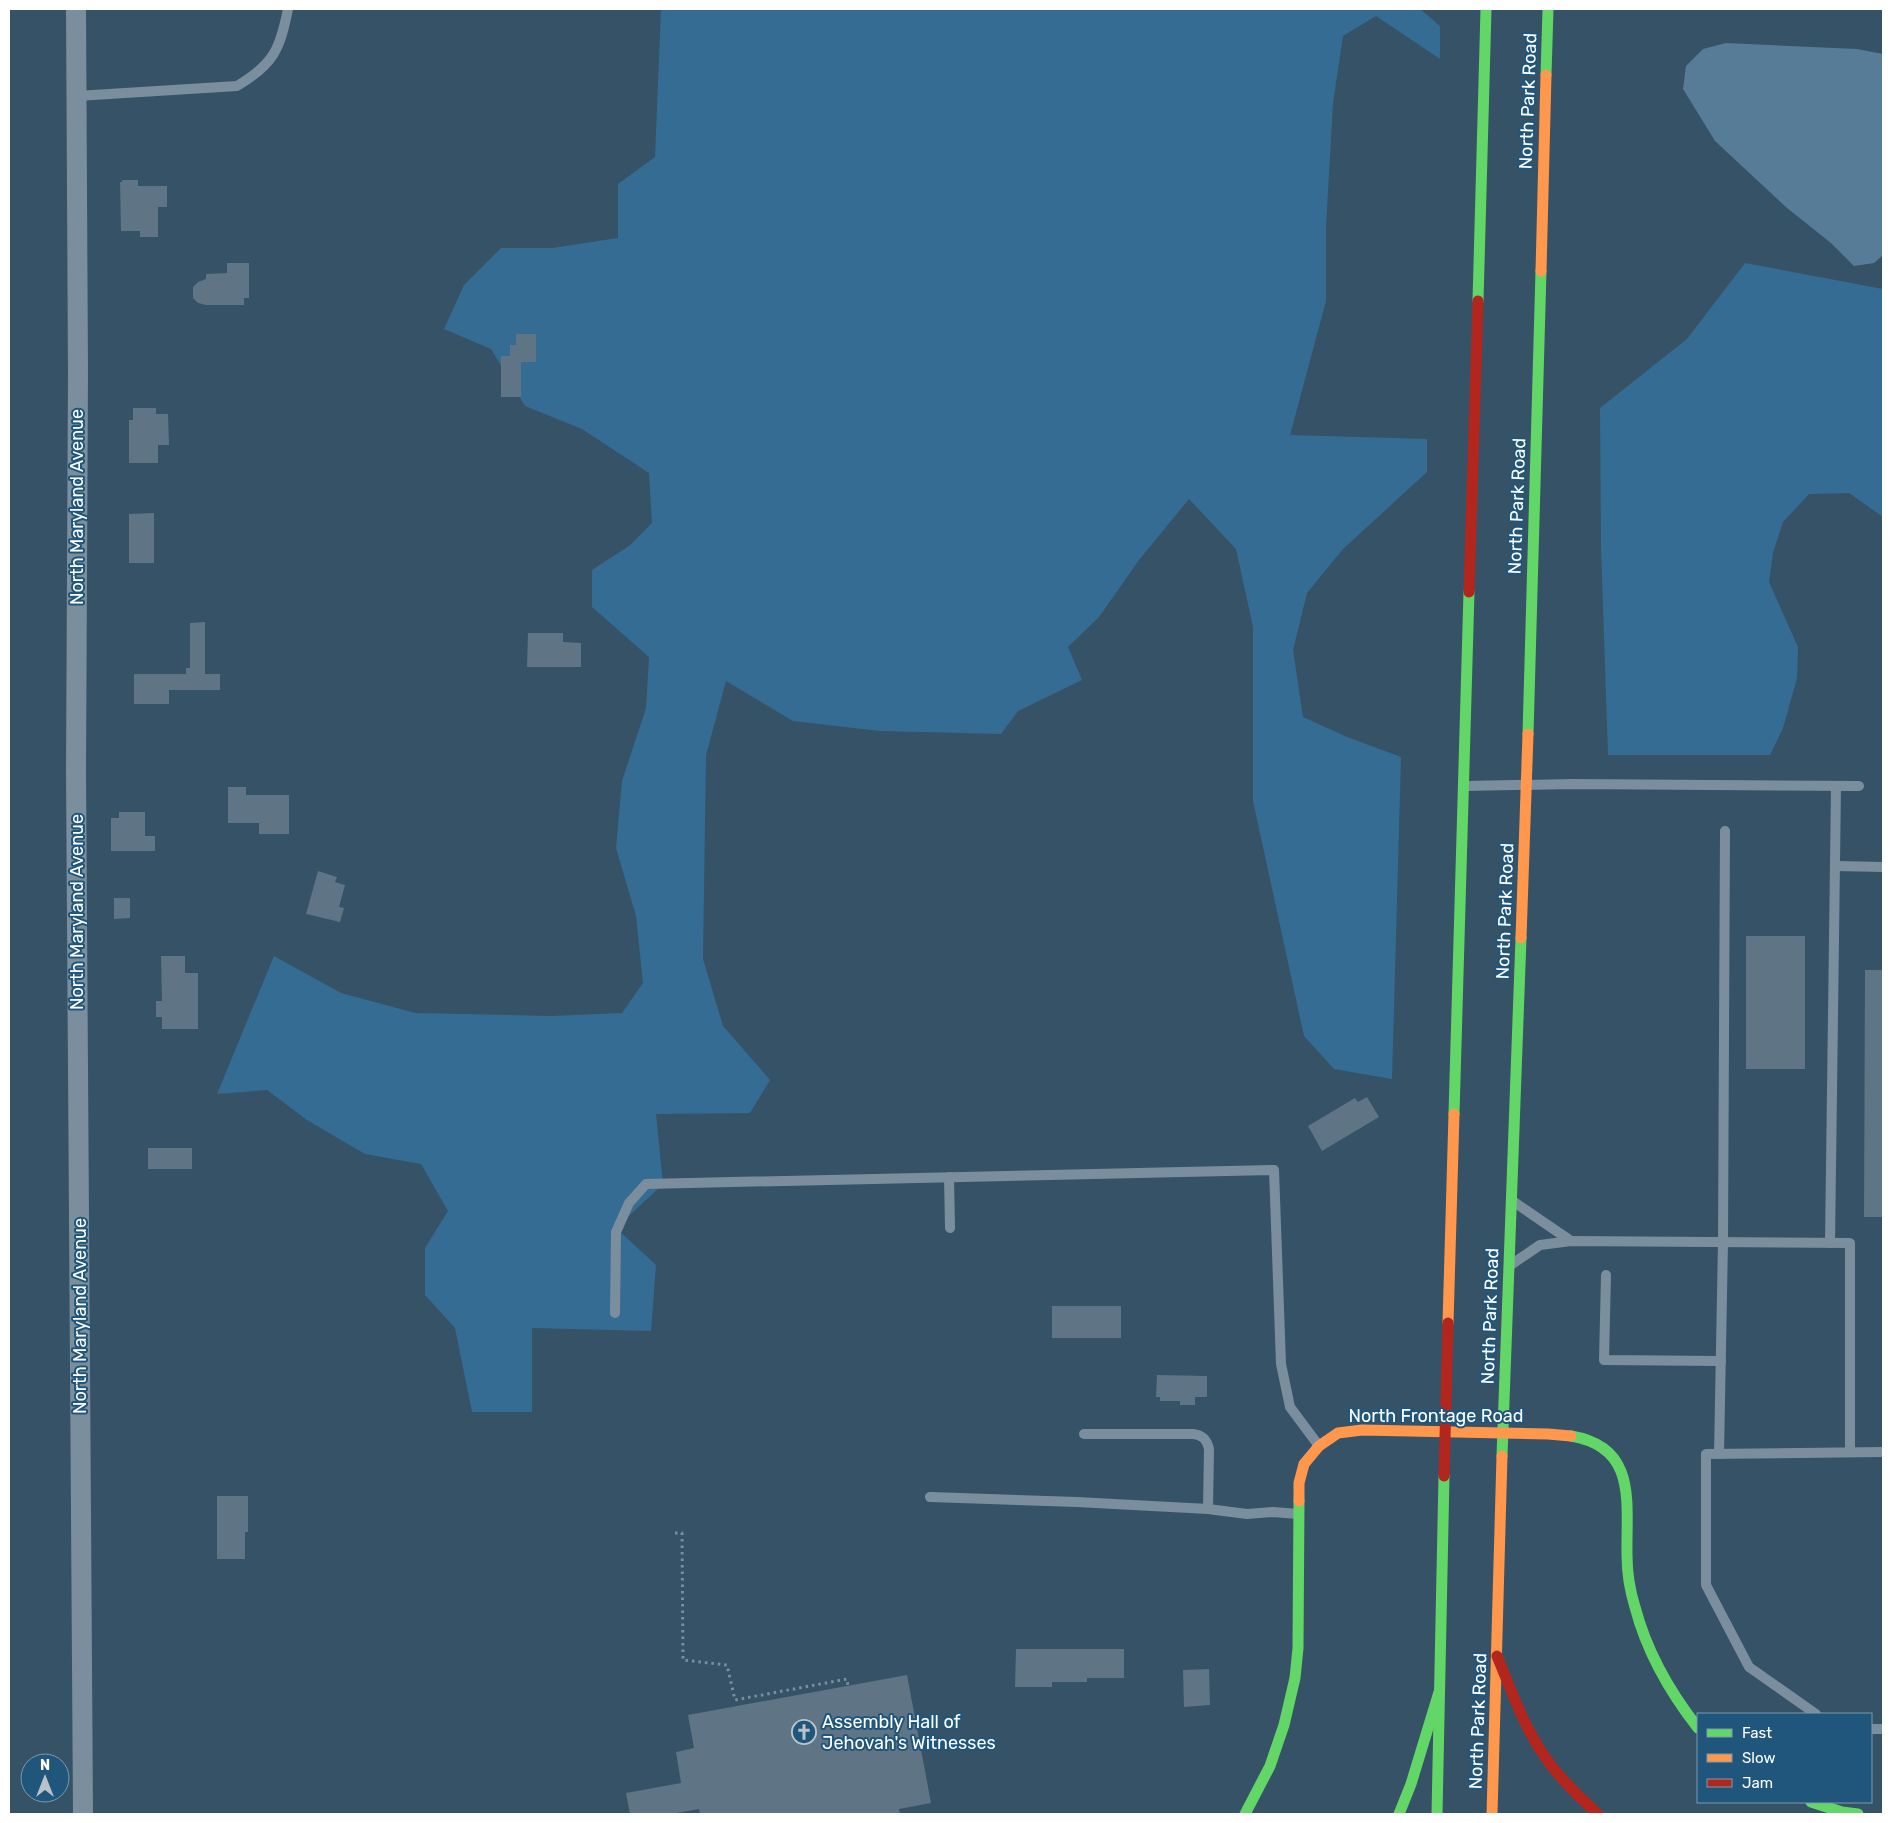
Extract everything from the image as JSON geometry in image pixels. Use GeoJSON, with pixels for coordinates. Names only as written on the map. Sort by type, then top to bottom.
{"type":"FeatureCollection","features":[{"type":"Feature","properties":{"kind":"main road"},"geometry":{"type":"LineString","coordinates":[[1437,1814],[1445,1433],[1486,9]]}},
{"type":"Feature","properties":{"kind":"main road","name":"North Park Road"},"geometry":{"type":"LineString","coordinates":[[1492,1814],[1503,1433],[1527,784],[1548,9]]}},
{"type":"Feature","properties":{"kind":"main road","name":"North Frontage Road"},"geometry":{"type":"LineString","coordinates":[[1245,1814],[1270,1766],[1284,1725],[1295,1678],[1298,1648],[1299,1483],[1304,1464],[1319,1446],[1338,1433],[1362,1430],[1548,1434],[1576,1436],[1594,1442],[1610,1452],[1620,1469],[1626,1489],[1627,1557],[1630,1586],[1646,1645],[1663,1680],[1697,1727]]}},
{"type":"Feature","properties":{"kind":"main road"},"geometry":{"type":"LineString","coordinates":[[1497,1656],[1522,1715],[1543,1754],[1575,1793],[1598,1814]]}},
{"type":"Feature","properties":{"kind":"main road"},"geometry":{"type":"LineString","coordinates":[[1399,1814],[1439,1692]]}},
{"type":"Feature","properties":{"kind":"main road"},"geometry":{"type":"LineString","coordinates":[[1814,1803],[1842,1812],[1858,1814]]}},
{"type":"Feature","properties":{"kind":"street","name":"North Maryland Avenue"},"geometry":{"type":"LineString","coordinates":[[76,9],[78,391],[76,791],[83,1814]]}},
{"type":"Feature","properties":{"kind":"lane"},"geometry":{"type":"LineString","coordinates":[[77,96],[237,86],[256,74],[270,60],[282,39],[288,9]]}},
{"type":"Feature","properties":{"kind":"lane"},"geometry":{"type":"LineString","coordinates":[[1463,786],[1527,784],[1859,786]]}},
{"type":"Feature","properties":{"kind":"lane"},"geometry":{"type":"LineString","coordinates":[[1830,1242],[1836,786]]}},
{"type":"Feature","properties":{"kind":"lane"},"geometry":{"type":"LineString","coordinates":[[1719,1454],[1725,831]]}},
{"type":"Feature","properties":{"kind":"lane"},"geometry":{"type":"LineString","coordinates":[[1836,866],[1883,866]]}},
{"type":"Feature","properties":{"kind":"lane"},"geometry":{"type":"LineString","coordinates":[[615,1314],[616,1232],[629,1203],[646,1184],[1274,1170],[1281,1364],[1290,1407],[1319,1446]]}},
{"type":"Feature","properties":{"kind":"lane"},"geometry":{"type":"LineString","coordinates":[[949,1177],[950,1228]]}},
{"type":"Feature","properties":{"kind":"lane"},"geometry":{"type":"LineString","coordinates":[[1512,1200],[1570,1241]]}},
{"type":"Feature","properties":{"kind":"lane"},"geometry":{"type":"LineString","coordinates":[[1509,1266],[1540,1245],[1570,1241],[1850,1242],[1850,1452]]}},
{"type":"Feature","properties":{"kind":"lane"},"geometry":{"type":"LineString","coordinates":[[1606,1275],[1604,1360],[1720,1361]]}},
{"type":"Feature","properties":{"kind":"lane"},"geometry":{"type":"LineString","coordinates":[[1084,1434],[1193,1434],[1204,1438],[1209,1450],[1208,1509]]}},
{"type":"Feature","properties":{"kind":"lane"},"geometry":{"type":"LineString","coordinates":[[1815,1713],[1749,1667],[1706,1585],[1706,1454],[1883,1452]]}},
{"type":"Feature","properties":{"kind":"lane"},"geometry":{"type":"LineString","coordinates":[[930,1497],[1208,1509],[1247,1514],[1273,1512],[1299,1514]]}},
{"type":"Feature","properties":{"kind":"path"},"geometry":{"type":"LineString","coordinates":[[675,1533],[682,1533],[683,1660],[727,1665],[735,1700],[847,1679],[848,1686]]}},
{"type":"Feature","properties":{"kind":"shaded area"},"geometry":{"type":"Polygon","coordinates":[[[661,9],[1420,9],[1440,26],[1440,59],[1376,16],[1343,36],[1333,103],[1326,227],[1326,301],[1290,435],[1427,439],[1427,472],[1343,549],[1307,593],[1293,650],[1303,717],[1347,737],[1401,757],[1392,1079],[1334,1069],[1304,1036],[1253,801],[1253,627],[1236,549],[1189,499],[1139,560],[1099,617],[1068,647],[1082,680],[1018,711],[1001,734],[880,731],[793,721],[726,681],[706,755],[703,959],[723,1026],[770,1080],[750,1113],[656,1114],[663,1184],[616,1228],[656,1265],[651,1331],[532,1328],[532,1412],[472,1412],[455,1328],[425,1295],[425,1248],[448,1211],[421,1164],[365,1154],[307,1120],[267,1090],[217,1094],[274,956],[341,993],[415,1013],[552,1016],[622,1013],[643,983],[636,916],[616,848],[622,781],[646,708],[649,657],[592,607],[592,570],[629,546],[652,523],[649,473],[582,429],[525,406],[491,349],[444,329],[464,285],[501,248],[552,248],[618,238],[618,184],[655,157],[661,9]]]}},
{"type":"Feature","properties":{"kind":"shaded area"},"geometry":{"type":"Polygon","coordinates":[[[1726,43],[1857,49],[1883,54],[1883,255],[1874,263],[1854,266],[1831,243],[1787,208],[1715,141],[1683,89],[1686,66],[1703,49],[1726,43]]]}},
{"type":"Feature","properties":{"kind":"shaded area"},"geometry":{"type":"Polygon","coordinates":[[[1745,263],[1883,289],[1883,517],[1849,493],[1809,494],[1783,522],[1773,553],[1769,582],[1798,647],[1797,678],[1783,728],[1770,755],[1608,755],[1601,547],[1600,408],[1687,339],[1745,263]]]}},
{"type":"Feature","properties":{"kind":"building"},"geometry":{"type":"Polygon","coordinates":[[[122,180],[138,180],[138,186],[167,186],[167,207],[158,207],[158,237],[140,237],[140,231],[121,231],[120,182],[122,180]]]}},
{"type":"Feature","properties":{"kind":"building"},"geometry":{"type":"Polygon","coordinates":[[[227,263],[249,263],[249,298],[244,298],[244,305],[206,305],[198,303],[193,298],[193,287],[198,282],[206,279],[206,274],[227,273],[227,263]]]}},
{"type":"Feature","properties":{"kind":"building"},"geometry":{"type":"Polygon","coordinates":[[[516,334],[536,334],[536,362],[521,362],[521,397],[501,397],[501,356],[510,356],[510,345],[516,345],[516,334]]]}},
{"type":"Feature","properties":{"kind":"building"},"geometry":{"type":"Polygon","coordinates":[[[133,408],[156,408],[156,414],[168,414],[169,445],[158,445],[158,463],[129,463],[129,420],[133,420],[133,408]]]}},
{"type":"Feature","properties":{"kind":"building"},"geometry":{"type":"Polygon","coordinates":[[[154,513],[154,563],[129,563],[129,514],[154,513]]]}},
{"type":"Feature","properties":{"kind":"building"},"geometry":{"type":"Polygon","coordinates":[[[205,622],[205,674],[220,674],[220,690],[169,690],[169,704],[134,704],[134,674],[186,674],[186,668],[190,668],[190,623],[205,622]]]}},
{"type":"Feature","properties":{"kind":"building"},"geometry":{"type":"Polygon","coordinates":[[[528,633],[563,633],[563,642],[581,643],[581,667],[527,667],[528,633]]]}},
{"type":"Feature","properties":{"kind":"building"},"geometry":{"type":"Polygon","coordinates":[[[228,787],[246,787],[246,795],[289,795],[289,834],[259,834],[259,823],[228,823],[228,787]]]}},
{"type":"Feature","properties":{"kind":"building"},"geometry":{"type":"Polygon","coordinates":[[[119,812],[145,812],[145,836],[155,836],[155,851],[111,851],[111,818],[119,818],[119,812]]]}},
{"type":"Feature","properties":{"kind":"building"},"geometry":{"type":"Polygon","coordinates":[[[318,871],[337,877],[335,882],[345,885],[339,907],[344,908],[340,922],[306,914],[318,871]]]}},
{"type":"Feature","properties":{"kind":"building"},"geometry":{"type":"Polygon","coordinates":[[[114,898],[130,898],[130,918],[114,919],[114,898]]]}},
{"type":"Feature","properties":{"kind":"building"},"geometry":{"type":"Polygon","coordinates":[[[1746,936],[1805,936],[1805,1069],[1746,1069],[1746,936]]]}},
{"type":"Feature","properties":{"kind":"building"},"geometry":{"type":"Polygon","coordinates":[[[161,956],[185,956],[185,973],[198,973],[198,1029],[162,1029],[162,1017],[156,1017],[156,1001],[162,1001],[161,956]]]}},
{"type":"Feature","properties":{"kind":"building"},"geometry":{"type":"Polygon","coordinates":[[[1865,970],[1883,970],[1883,1217],[1864,1217],[1865,970]]]}},
{"type":"Feature","properties":{"kind":"building"},"geometry":{"type":"Polygon","coordinates":[[[1367,1097],[1379,1117],[1322,1151],[1308,1126],[1355,1098],[1358,1102],[1367,1097]]]}},
{"type":"Feature","properties":{"kind":"building"},"geometry":{"type":"Polygon","coordinates":[[[148,1148],[192,1148],[192,1169],[148,1169],[148,1148]]]}},
{"type":"Feature","properties":{"kind":"building"},"geometry":{"type":"Polygon","coordinates":[[[1052,1306],[1121,1306],[1121,1338],[1052,1338],[1052,1306]]]}},
{"type":"Feature","properties":{"kind":"building"},"geometry":{"type":"Polygon","coordinates":[[[1157,1375],[1207,1376],[1207,1397],[1195,1397],[1195,1405],[1180,1405],[1180,1401],[1160,1401],[1160,1397],[1156,1397],[1157,1375]]]}},
{"type":"Feature","properties":{"kind":"building"},"geometry":{"type":"Polygon","coordinates":[[[217,1496],[248,1496],[248,1532],[245,1532],[245,1559],[217,1559],[217,1496]]]}},
{"type":"Feature","properties":{"kind":"building"},"geometry":{"type":"Polygon","coordinates":[[[1016,1649],[1124,1649],[1124,1678],[1087,1678],[1087,1682],[1052,1682],[1052,1687],[1015,1687],[1016,1649]]]}},
{"type":"Feature","properties":{"kind":"building"},"geometry":{"type":"Polygon","coordinates":[[[1209,1669],[1210,1705],[1184,1707],[1183,1670],[1209,1669]]]}},
{"type":"Feature","properties":{"kind":"building","name":"Assembly Hall of Jehovah's Witnesses"},"geometry":{"type":"Polygon","coordinates":[[[907,1675],[931,1803],[899,1809],[900,1814],[700,1814],[699,1809],[671,1814],[630,1814],[626,1793],[681,1783],[676,1752],[694,1748],[688,1715],[907,1675]]]}},
{"type":"Feature","properties":{"kind":"traffic: fast"},"geometry":{"type":"LineString","coordinates":[[1478,301],[1486,9]]}},
{"type":"Feature","properties":{"kind":"traffic: fast"},"geometry":{"type":"LineString","coordinates":[[1546,75],[1548,9]]}},
{"type":"Feature","properties":{"kind":"traffic: fast"},"geometry":{"type":"LineString","coordinates":[[1528,734],[1541,271]]}},
{"type":"Feature","properties":{"kind":"traffic: fast"},"geometry":{"type":"LineString","coordinates":[[1454,1114],[1469,592]]}},
{"type":"Feature","properties":{"kind":"traffic: fast"},"geometry":{"type":"LineString","coordinates":[[1502,1456],[1521,938]]}},
{"type":"Feature","properties":{"kind":"traffic: fast"},"geometry":{"type":"LineString","coordinates":[[1571,1436],[1593,1442],[1608,1452],[1618,1465],[1624,1480],[1627,1497],[1627,1561],[1633,1601],[1646,1640],[1660,1671],[1668,1686],[1697,1727]]}},
{"type":"Feature","properties":{"kind":"traffic: fast"},"geometry":{"type":"LineString","coordinates":[[1437,1814],[1444,1476]]}},
{"type":"Feature","properties":{"kind":"traffic: fast"},"geometry":{"type":"LineString","coordinates":[[1245,1814],[1270,1766],[1284,1725],[1295,1678],[1298,1648],[1299,1501]]}},
{"type":"Feature","properties":{"kind":"traffic: fast"},"geometry":{"type":"LineString","coordinates":[[1399,1814],[1411,1784],[1439,1692]]}},
{"type":"Feature","properties":{"kind":"traffic: fast"},"geometry":{"type":"LineString","coordinates":[[1814,1803],[1842,1812],[1858,1814]]}},
{"type":"Feature","properties":{"kind":"traffic: slow"},"geometry":{"type":"LineString","coordinates":[[1541,271],[1546,75]]}},
{"type":"Feature","properties":{"kind":"traffic: slow"},"geometry":{"type":"LineString","coordinates":[[1521,938],[1528,734]]}},
{"type":"Feature","properties":{"kind":"traffic: slow"},"geometry":{"type":"LineString","coordinates":[[1448,1323],[1454,1114]]}},
{"type":"Feature","properties":{"kind":"traffic: slow"},"geometry":{"type":"LineString","coordinates":[[1299,1501],[1299,1483],[1304,1464],[1319,1446],[1338,1433],[1362,1430],[1571,1436]]}},
{"type":"Feature","properties":{"kind":"traffic: slow"},"geometry":{"type":"LineString","coordinates":[[1492,1814],[1502,1456]]}},
{"type":"Feature","properties":{"kind":"traffic: jam"},"geometry":{"type":"LineString","coordinates":[[1469,592],[1478,301]]}},
{"type":"Feature","properties":{"kind":"traffic: jam"},"geometry":{"type":"LineString","coordinates":[[1444,1476],[1448,1323]]}},
{"type":"Feature","properties":{"kind":"traffic: jam"},"geometry":{"type":"LineString","coordinates":[[1497,1656],[1523,1719],[1543,1754],[1562,1778],[1598,1814]]}},
{"type":"Feature","properties":{"kind":"place","name":"Assembly Hall of Jehovah's Witnesses"},"geometry":{"type":"Point","coordinates":[804,1732]}}]}
